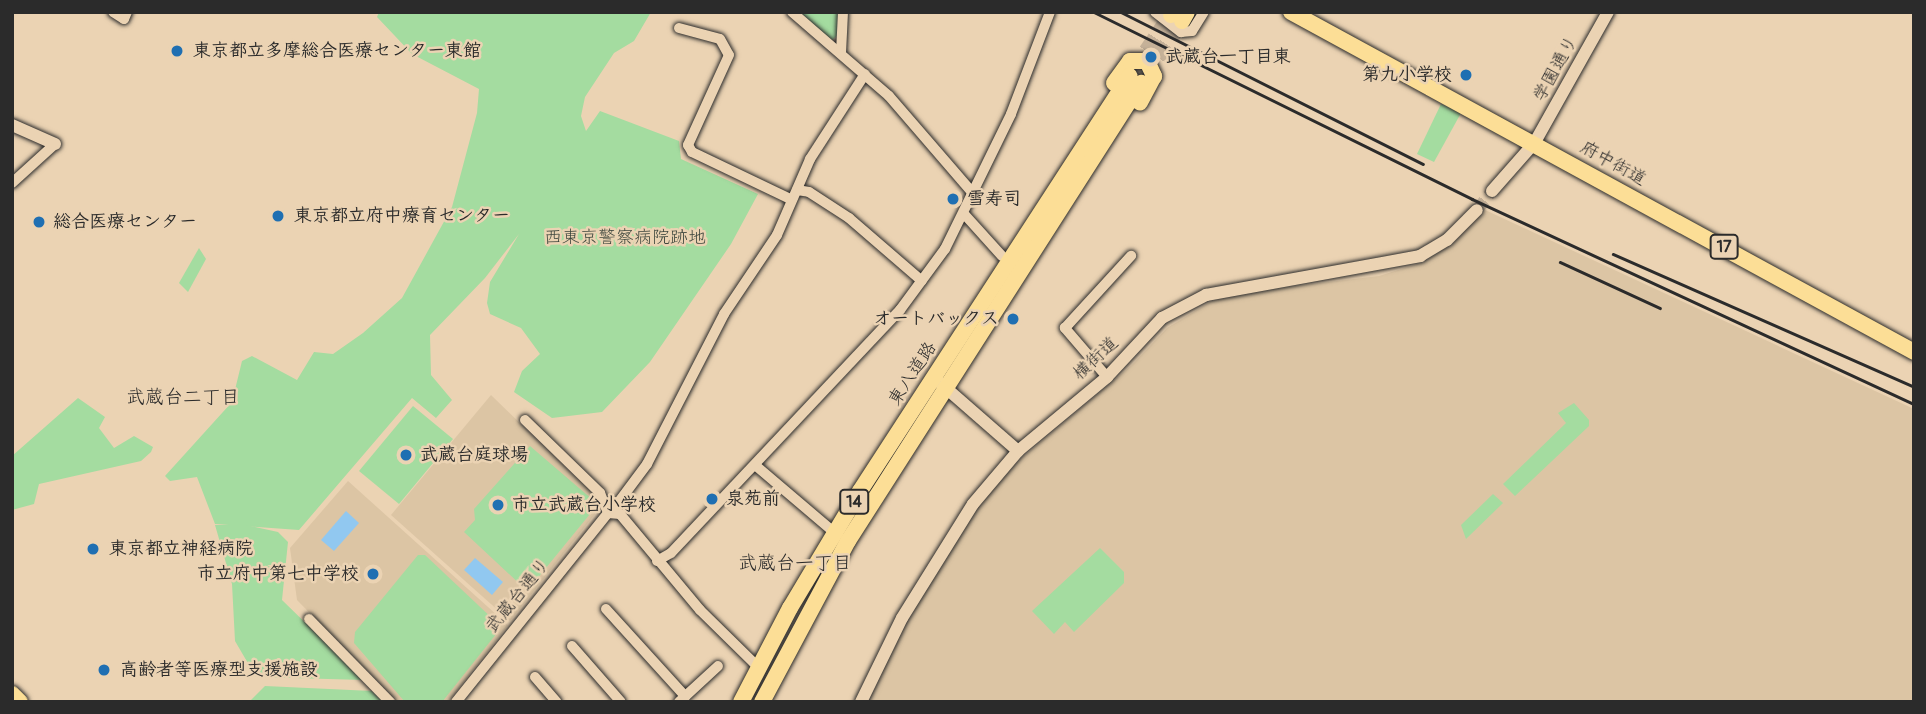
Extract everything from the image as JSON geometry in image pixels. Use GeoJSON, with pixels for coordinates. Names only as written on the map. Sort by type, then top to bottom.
{"type":"FeatureCollection","features":[{"type":"Feature","properties":{"kind":"main road","name":"府中街道"},"geometry":{"type":"LineString","coordinates":[[1291,12],[1535,142],[1914,352]]}},
{"type":"Feature","properties":{"kind":"main road","name":"14"},"geometry":{"type":"LineString","coordinates":[[978,310],[1002,256],[1126,66],[1135,59],[1147,61],[1154,69],[1152,83],[1024,282],[985,328]]}},
{"type":"Feature","properties":{"kind":"main road","name":"東八道路"},"geometry":{"type":"LineString","coordinates":[[741,702],[771,643],[835,533],[940,382],[985,328],[1136,80],[978,310],[940,382],[832,570],[761,702]]}},
{"type":"Feature","properties":{"kind":"main road"},"geometry":{"type":"LineString","coordinates":[[771,643],[772,652],[778,653],[832,570]]}},
{"type":"Feature","properties":{"kind":"main road"},"geometry":{"type":"LineString","coordinates":[[12,694],[20,702]]}},
{"type":"Feature","properties":{"kind":"main road"},"geometry":{"type":"LineString","coordinates":[[749,702],[754,698],[761,702]]}},
{"type":"Feature","properties":{"kind":"street"},"geometry":{"type":"LineString","coordinates":[[113,12],[124,19],[127,12]]}},
{"type":"Feature","properties":{"kind":"street"},"geometry":{"type":"LineString","coordinates":[[792,12],[865,74],[971,191]]}},
{"type":"Feature","properties":{"kind":"street"},"geometry":{"type":"LineString","coordinates":[[841,53],[843,12]]}},
{"type":"Feature","properties":{"kind":"street"},"geometry":{"type":"LineString","coordinates":[[657,561],[671,553],[755,465],[922,281],[965,215],[971,191],[1011,114],[1050,12]]}},
{"type":"Feature","properties":{"kind":"street"},"geometry":{"type":"LineString","coordinates":[[1173,15],[1181,32],[1192,31],[1204,12]]}},
{"type":"Feature","properties":{"kind":"street","name":"学園通り"},"geometry":{"type":"LineString","coordinates":[[1535,142],[1608,12]]}},
{"type":"Feature","properties":{"kind":"street"},"geometry":{"type":"LineString","coordinates":[[678,27],[720,39],[729,55],[688,145],[692,152],[794,195],[809,192],[849,218],[922,281]]}},
{"type":"Feature","properties":{"kind":"street","name":"武蔵台通り"},"geometry":{"type":"LineString","coordinates":[[456,702],[647,464],[724,314],[777,235],[810,159],[865,74]]}},
{"type":"Feature","properties":{"kind":"street"},"geometry":{"type":"LineString","coordinates":[[12,125],[55,144],[12,183]]}},
{"type":"Feature","properties":{"kind":"street"},"geometry":{"type":"LineString","coordinates":[[32,134],[37,143],[36,161]]}},
{"type":"Feature","properties":{"kind":"street"},"geometry":{"type":"LineString","coordinates":[[1492,191],[1535,142]]}},
{"type":"Feature","properties":{"kind":"street","name":"横街道"},"geometry":{"type":"LineString","coordinates":[[861,702],[892,636],[954,531],[1018,451],[1107,377],[1162,318],[1193,300],[1420,256],[1447,240],[1477,210]]}},
{"type":"Feature","properties":{"kind":"street"},"geometry":{"type":"LineString","coordinates":[[965,215],[1002,256]]}},
{"type":"Feature","properties":{"kind":"street"},"geometry":{"type":"LineString","coordinates":[[1107,377],[1065,328],[1130,256]]}},
{"type":"Feature","properties":{"kind":"street"},"geometry":{"type":"LineString","coordinates":[[940,382],[1018,451]]}},
{"type":"Feature","properties":{"kind":"street"},"geometry":{"type":"LineString","coordinates":[[525,420],[600,493],[610,512],[620,514],[657,561],[727,640],[758,667]]}},
{"type":"Feature","properties":{"kind":"street"},"geometry":{"type":"LineString","coordinates":[[755,465],[835,533]]}},
{"type":"Feature","properties":{"kind":"street"},"geometry":{"type":"LineString","coordinates":[[606,609],[682,699],[718,666]]}},
{"type":"Feature","properties":{"kind":"street"},"geometry":{"type":"LineString","coordinates":[[309,619],[390,702]]}},
{"type":"Feature","properties":{"kind":"street"},"geometry":{"type":"LineString","coordinates":[[572,646],[621,702]]}},
{"type":"Feature","properties":{"kind":"street"},"geometry":{"type":"LineString","coordinates":[[535,677],[557,702]]}},
{"type":"Feature","properties":{"kind":"shaded area"},"geometry":{"type":"Polygon","coordinates":[[[1483,209],[1914,409],[1914,702],[864,702],[890,645],[970,513],[1016,463],[1131,366],[1167,328],[1212,301],[1244,292],[1379,276],[1424,262],[1454,241],[1483,209]]]}},
{"type":"Feature","properties":{"kind":"shaded area","name":"市立武蔵台小学校"},"geometry":{"type":"Polygon","coordinates":[[[491,395],[596,497],[595,514],[510,621],[391,515],[491,395]]]}},
{"type":"Feature","properties":{"kind":"shaded area","name":"市立府中第七中学校"},"geometry":{"type":"Polygon","coordinates":[[[348,481],[508,625],[448,702],[396,702],[297,600],[290,548],[348,481]]]}},
{"type":"Feature","properties":{"kind":"green space","name":"西東京警察病院跡地"},"geometry":{"type":"Polygon","coordinates":[[[379,12],[651,12],[634,41],[614,53],[585,97],[581,116],[586,131],[600,111],[679,141],[681,159],[758,194],[731,244],[650,362],[602,412],[552,418],[514,392],[522,371],[540,354],[521,328],[490,314],[487,303],[490,282],[519,234],[485,278],[430,335],[431,375],[452,400],[436,418],[412,398],[299,530],[215,524],[197,477],[170,481],[165,476],[232,402],[242,361],[252,356],[297,380],[314,352],[333,354],[363,333],[402,298],[452,207],[477,113],[479,89],[412,54],[377,17],[379,12]]]}},
{"type":"Feature","properties":{"kind":"green space"},"geometry":{"type":"Polygon","coordinates":[[[798,12],[839,12],[838,35],[831,41],[798,12]]]}},
{"type":"Feature","properties":{"kind":"green space"},"geometry":{"type":"Polygon","coordinates":[[[1441,104],[1461,113],[1434,162],[1417,154],[1441,104]]]}},
{"type":"Feature","properties":{"kind":"green space"},"geometry":{"type":"Polygon","coordinates":[[[199,248],[206,259],[188,292],[179,283],[199,248]]]}},
{"type":"Feature","properties":{"kind":"green space"},"geometry":{"type":"Polygon","coordinates":[[[78,398],[105,417],[99,428],[114,448],[134,436],[153,447],[151,452],[141,461],[39,484],[34,504],[12,510],[12,456],[78,398]]]}},
{"type":"Feature","properties":{"kind":"green space"},"geometry":{"type":"Polygon","coordinates":[[[1574,403],[1589,420],[1589,426],[1515,496],[1503,484],[1566,423],[1558,413],[1574,403]]]}},
{"type":"Feature","properties":{"kind":"green space","name":"武蔵台庭球場"},"geometry":{"type":"Polygon","coordinates":[[[413,406],[453,439],[399,504],[359,471],[413,406]]]}},
{"type":"Feature","properties":{"kind":"green space"},"geometry":{"type":"Polygon","coordinates":[[[530,446],[593,500],[590,514],[532,585],[523,587],[464,532],[475,520],[474,509],[530,446]]]}},
{"type":"Feature","properties":{"kind":"green space"},"geometry":{"type":"Polygon","coordinates":[[[1493,494],[1503,503],[1466,539],[1461,525],[1493,494]]]}},
{"type":"Feature","properties":{"kind":"green space"},"geometry":{"type":"Polygon","coordinates":[[[215,525],[246,525],[278,532],[288,542],[282,600],[364,680],[256,677],[235,641],[232,584],[215,525]]]}},
{"type":"Feature","properties":{"kind":"green space"},"geometry":{"type":"Polygon","coordinates":[[[1100,548],[1124,572],[1124,583],[1074,632],[1065,622],[1054,634],[1032,611],[1100,548]]]}},
{"type":"Feature","properties":{"kind":"green space"},"geometry":{"type":"Polygon","coordinates":[[[418,555],[425,555],[495,621],[497,633],[442,702],[405,702],[354,643],[355,632],[418,555]]]}},
{"type":"Feature","properties":{"kind":"green space"},"geometry":{"type":"Polygon","coordinates":[[[265,686],[372,691],[383,702],[249,702],[265,686]]]}},
{"type":"Feature","properties":{"kind":"water"},"geometry":{"type":"Polygon","coordinates":[[[346,511],[359,523],[334,551],[321,540],[346,511]]]}},
{"type":"Feature","properties":{"kind":"water"},"geometry":{"type":"Polygon","coordinates":[[[475,558],[503,582],[492,595],[464,570],[475,558]]]}},
{"type":"Feature","properties":{"kind":"tunnel"},"geometry":{"type":"LineString","coordinates":[[1133,71],[1171,15]]}},
{"type":"Feature","properties":{"kind":"tunnel"},"geometry":{"type":"LineString","coordinates":[[1145,78],[1182,21]]}},
{"type":"Feature","properties":{"kind":"tunnel"},"geometry":{"type":"LineString","coordinates":[[1477,210],[1492,191]]}},
{"type":"Feature","properties":{"kind":"railway"},"geometry":{"type":"LineString","coordinates":[[1094,12],[1472,199],[1914,404]]}},
{"type":"Feature","properties":{"kind":"railway"},"geometry":{"type":"LineString","coordinates":[[1121,12],[1423,164]]}},
{"type":"Feature","properties":{"kind":"railway"},"geometry":{"type":"LineString","coordinates":[[1613,254],[1914,387]]}},
{"type":"Feature","properties":{"kind":"railway"},"geometry":{"type":"LineString","coordinates":[[1560,262],[1660,308]]}},
{"type":"Feature","properties":{"kind":"place","name":"東京都立多摩総合医療センター東館"},"geometry":{"type":"Point","coordinates":[177,51]}},
{"type":"Feature","properties":{"kind":"place","name":"武蔵台一丁目東"},"geometry":{"type":"Point","coordinates":[1151,57]}},
{"type":"Feature","properties":{"kind":"place","name":"第九小学校"},"geometry":{"type":"Point","coordinates":[1466,75]}},
{"type":"Feature","properties":{"kind":"place","name":"雪寿司"},"geometry":{"type":"Point","coordinates":[953,199]}},
{"type":"Feature","properties":{"kind":"place","name":"東京都立府中療育センター"},"geometry":{"type":"Point","coordinates":[278,216]}},
{"type":"Feature","properties":{"kind":"place","name":"総合医療センター"},"geometry":{"type":"Point","coordinates":[39,222]}},
{"type":"Feature","properties":{"kind":"place","name":"オートバックス"},"geometry":{"type":"Point","coordinates":[1013,319]}},
{"type":"Feature","properties":{"kind":"place","name":"武蔵台庭球場"},"geometry":{"type":"Point","coordinates":[406,455]}},
{"type":"Feature","properties":{"kind":"place","name":"泉苑前"},"geometry":{"type":"Point","coordinates":[712,499]}},
{"type":"Feature","properties":{"kind":"place","name":"市立武蔵台小学校"},"geometry":{"type":"Point","coordinates":[498,505]}},
{"type":"Feature","properties":{"kind":"place","name":"東京都立神経病院"},"geometry":{"type":"Point","coordinates":[93,549]}},
{"type":"Feature","properties":{"kind":"place","name":"市立府中第七中学校"},"geometry":{"type":"Point","coordinates":[373,574]}},
{"type":"Feature","properties":{"kind":"place","name":"高齢者等医療型支援施設"},"geometry":{"type":"Point","coordinates":[104,670]}},
{"type":"Feature","properties":{"kind":"district","name":"武蔵台二丁目"},"geometry":{"type":"Point","coordinates":[183,398]}},
{"type":"Feature","properties":{"kind":"district","name":"武蔵台一丁目"},"geometry":{"type":"Point","coordinates":[795,564]}}]}
